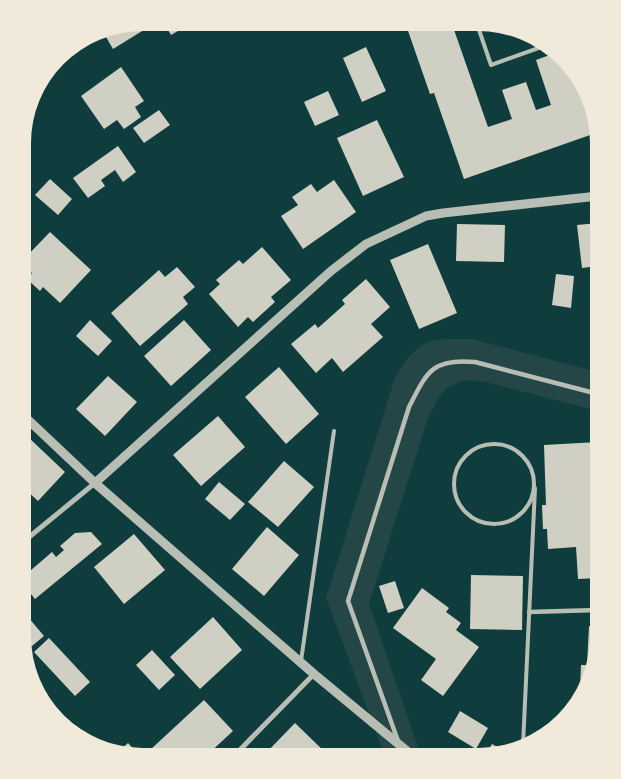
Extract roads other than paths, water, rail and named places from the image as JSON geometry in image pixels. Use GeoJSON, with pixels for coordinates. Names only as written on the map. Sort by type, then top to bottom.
{"type":"FeatureCollection","features":[{"type":"Feature","properties":{"kind":"street"},"geometry":{"type":"LineString","coordinates":[[31,535],[95,483],[331,271],[366,244],[426,216],[590,197]]}},
{"type":"Feature","properties":{"kind":"street"},"geometry":{"type":"LineString","coordinates":[[403,748],[348,601],[409,407],[421,382],[432,369],[448,362],[461,361],[475,362],[590,392]]}},
{"type":"Feature","properties":{"kind":"street"},"geometry":{"type":"LineString","coordinates":[[31,423],[95,483],[400,748]]}},
{"type":"Feature","properties":{"kind":"street"},"geometry":{"type":"LineString","coordinates":[[529,612],[590,610]]}},
{"type":"Feature","properties":{"kind":"street"},"geometry":{"type":"LineString","coordinates":[[242,748],[314,674]]}},
{"type":"Feature","properties":{"kind":"lane"},"geometry":{"type":"LineString","coordinates":[[479,31],[491,65],[538,48]]}},
{"type":"Feature","properties":{"kind":"lane"},"geometry":{"type":"LineString","coordinates":[[301,662],[334,431]]}},
{"type":"Feature","properties":{"kind":"lane"},"geometry":{"type":"LineString","coordinates":[[523,738],[535,488],[534,474],[529,462],[520,451],[507,445],[494,443],[480,446],[468,453],[459,463],[454,476],[454,489],[458,501],[465,512],[476,520],[488,524],[501,524],[514,520],[524,512],[532,501],[535,488]]}}]}
